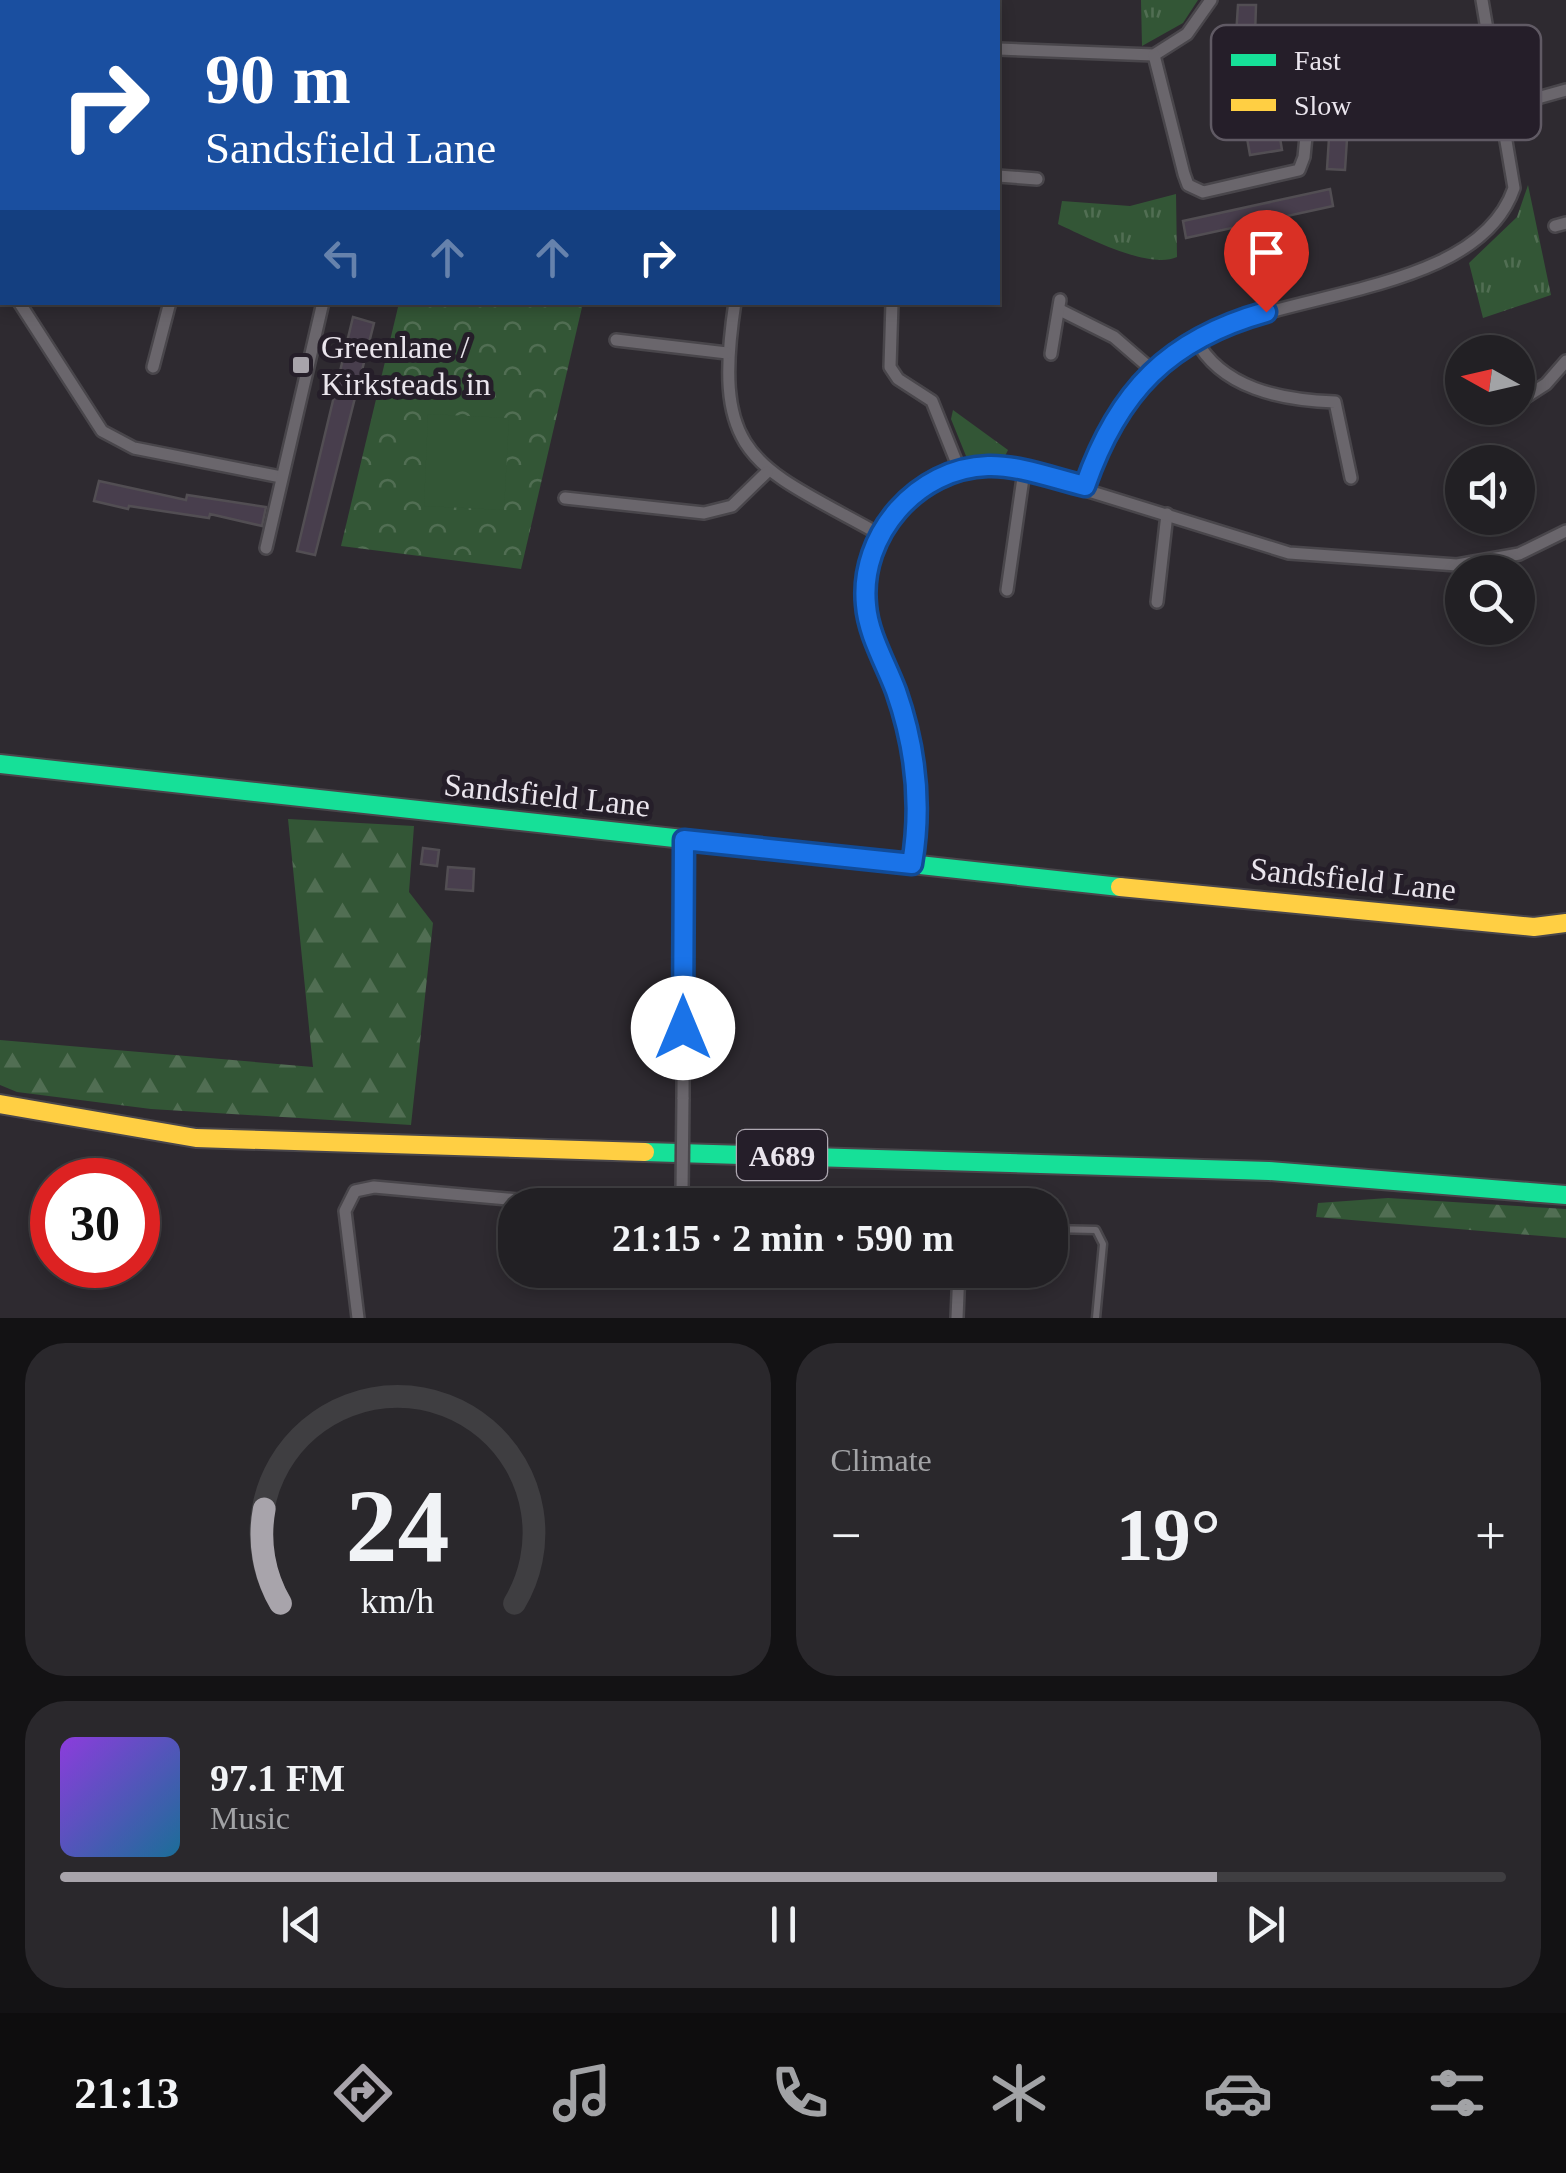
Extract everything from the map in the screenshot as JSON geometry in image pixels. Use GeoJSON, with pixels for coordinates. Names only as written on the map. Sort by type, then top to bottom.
{"type":"FeatureCollection","features":[{"type":"Feature","properties":{"kind":"main road","name":"Sandsfield Lane"},"geometry":{"type":"LineString","coordinates":[[0,764],[1534,928],[1566,923]]}},
{"type":"Feature","properties":{"kind":"main road","name":"A689"},"geometry":{"type":"LineString","coordinates":[[0,1104],[196,1138],[1269,1171],[1566,1195]]}},
{"type":"Feature","properties":{"kind":"street"},"geometry":{"type":"LineString","coordinates":[[1000,49],[1154,55],[1187,34],[1210,0]]}},
{"type":"Feature","properties":{"kind":"street"},"geometry":{"type":"LineString","coordinates":[[1482,0],[1487,25]]}},
{"type":"Feature","properties":{"kind":"street"},"geometry":{"type":"LineString","coordinates":[[1154,55],[1188,186],[1203,192],[1298,170],[1306,140]]}},
{"type":"Feature","properties":{"kind":"street"},"geometry":{"type":"LineString","coordinates":[[1541,97],[1566,90]]}},
{"type":"Feature","properties":{"kind":"street"},"geometry":{"type":"LineString","coordinates":[[1085,486],[1112,425],[1152,369],[1195,338],[1230,322],[1444,263],[1481,240],[1507,209],[1514,188],[1507,140]]}},
{"type":"Feature","properties":{"kind":"street"},"geometry":{"type":"LineString","coordinates":[[1000,176],[1036,179]]}},
{"type":"Feature","properties":{"kind":"street"},"geometry":{"type":"LineString","coordinates":[[21,305],[102,431],[134,448],[281,477]]}},
{"type":"Feature","properties":{"kind":"street"},"geometry":{"type":"LineString","coordinates":[[153,366],[169,305]]}},
{"type":"Feature","properties":{"kind":"street"},"geometry":{"type":"LineString","coordinates":[[266,548],[322,305]]}},
{"type":"Feature","properties":{"kind":"street"},"geometry":{"type":"LineString","coordinates":[[735,305],[728,352],[730,407],[743,441],[767,472],[879,534]]}},
{"type":"Feature","properties":{"kind":"street"},"geometry":{"type":"LineString","coordinates":[[892,305],[890,367],[898,379],[932,401],[960,470]]}},
{"type":"Feature","properties":{"kind":"street"},"geometry":{"type":"LineString","coordinates":[[1050,354],[1060,305],[1114,338],[1152,369]]}},
{"type":"Feature","properties":{"kind":"street"},"geometry":{"type":"LineString","coordinates":[[1195,338],[1217,370],[1242,382],[1290,400],[1335,402],[1351,478]]}},
{"type":"Feature","properties":{"kind":"street"},"geometry":{"type":"LineString","coordinates":[[616,340],[728,352]]}},
{"type":"Feature","properties":{"kind":"street"},"geometry":{"type":"LineString","coordinates":[[1535,391],[1566,361]]}},
{"type":"Feature","properties":{"kind":"street"},"geometry":{"type":"LineString","coordinates":[[912,864],[916,764],[866,610],[870,558],[879,534],[900,506],[931,482],[960,470],[989,466],[1024,471],[1085,486],[1289,553],[1457,566],[1519,554],[1566,531]]}},
{"type":"Feature","properties":{"kind":"street"},"geometry":{"type":"LineString","coordinates":[[1007,590],[1024,471]]}},
{"type":"Feature","properties":{"kind":"street"},"geometry":{"type":"LineString","coordinates":[[565,498],[704,513],[732,506],[767,472]]}},
{"type":"Feature","properties":{"kind":"street"},"geometry":{"type":"LineString","coordinates":[[1157,602],[1167,514]]}},
{"type":"Feature","properties":{"kind":"street"},"geometry":{"type":"LineString","coordinates":[[682,1188],[684,840]]}},
{"type":"Feature","properties":{"kind":"street"},"geometry":{"type":"LineString","coordinates":[[358,1318],[344,1211],[355,1190],[374,1187],[498,1198]]}},
{"type":"Feature","properties":{"kind":"street"},"geometry":{"type":"LineString","coordinates":[[957,1318],[958,1288]]}},
{"type":"Feature","properties":{"kind":"lane"},"geometry":{"type":"LineString","coordinates":[[1068,1229],[1096,1230],[1103,1244],[1096,1318]]}},
{"type":"Feature","properties":{"kind":"green space"},"geometry":{"type":"Polygon","coordinates":[[[1141,0],[1198,0],[1183,23],[1142,46],[1141,0]]]}},
{"type":"Feature","properties":{"kind":"green space"},"geometry":{"type":"Polygon","coordinates":[[[1528,185],[1551,295],[1483,318],[1469,263],[1517,217],[1528,185]]]}},
{"type":"Feature","properties":{"kind":"green space"},"geometry":{"type":"Polygon","coordinates":[[[1176,194],[1177,257],[1165,260],[1134,256],[1058,224],[1062,201],[1130,206],[1176,194]]]}},
{"type":"Feature","properties":{"kind":"green space"},"geometry":{"type":"Polygon","coordinates":[[[399,305],[583,305],[521,569],[341,546],[399,305]]]}},
{"type":"Feature","properties":{"kind":"green space"},"geometry":{"type":"Polygon","coordinates":[[[953,410],[1008,450],[1004,458],[966,456],[951,419],[953,410]]]}},
{"type":"Feature","properties":{"kind":"green space"},"geometry":{"type":"Polygon","coordinates":[[[428,414],[509,418],[504,510],[424,506],[428,414]]]}},
{"type":"Feature","properties":{"kind":"green space"},"geometry":{"type":"Polygon","coordinates":[[[288,819],[414,826],[409,892],[433,923],[411,1125],[151,1109],[17,1092],[0,1085],[0,1040],[313,1067],[288,819]]]}},
{"type":"Feature","properties":{"kind":"green space"},"geometry":{"type":"Polygon","coordinates":[[[1388,1198],[1566,1209],[1566,1238],[1316,1217],[1318,1203],[1388,1198]]]}},
{"type":"Feature","properties":{"kind":"building"},"geometry":{"type":"Polygon","coordinates":[[[1238,5],[1256,5],[1255,25],[1237,25],[1238,5]]]}},
{"type":"Feature","properties":{"kind":"building"},"geometry":{"type":"Polygon","coordinates":[[[1247,140],[1280,140],[1282,150],[1250,155],[1247,140]]]}},
{"type":"Feature","properties":{"kind":"building"},"geometry":{"type":"Polygon","coordinates":[[[1329,140],[1347,140],[1345,170],[1327,169],[1329,140]]]}},
{"type":"Feature","properties":{"kind":"building"},"geometry":{"type":"Polygon","coordinates":[[[1330,189],[1333,206],[1186,238],[1183,221],[1330,189]]]}},
{"type":"Feature","properties":{"kind":"building"},"geometry":{"type":"Polygon","coordinates":[[[353,317],[374,323],[315,555],[297,551],[353,317]]]}},
{"type":"Feature","properties":{"kind":"building"},"geometry":{"type":"Polygon","coordinates":[[[99,481],[186,500],[187,495],[266,507],[262,526],[210,514],[209,518],[129,506],[128,509],[94,501],[99,481]]]}},
{"type":"Feature","properties":{"kind":"building"},"geometry":{"type":"Polygon","coordinates":[[[423,848],[439,850],[437,866],[421,864],[423,848]]]}},
{"type":"Feature","properties":{"kind":"building"},"geometry":{"type":"Polygon","coordinates":[[[448,867],[474,869],[473,891],[446,889],[448,867]]]}},
{"type":"Feature","properties":{"kind":"traffic: fast"},"geometry":{"type":"LineString","coordinates":[[0,764],[1120,887]]}},
{"type":"Feature","properties":{"kind":"traffic: fast"},"geometry":{"type":"LineString","coordinates":[[645,1152],[1269,1171],[1566,1195]]}},
{"type":"Feature","properties":{"kind":"traffic: slow"},"geometry":{"type":"LineString","coordinates":[[1120,887],[1534,927],[1566,923]]}},
{"type":"Feature","properties":{"kind":"traffic: slow"},"geometry":{"type":"LineString","coordinates":[[0,1104],[196,1138],[645,1152]]}},
{"type":"Feature","properties":{"kind":"place","name":"Greenlane / Kirksteads in"},"geometry":{"type":"Point","coordinates":[301,365]}},
{"type":"Feature","properties":{"kind":"route"},"geometry":{"type":"LineString","coordinates":[[683,1028],[684,840],[912,864],[916,842],[916,764],[897,694],[866,610],[865,596],[870,558],[879,534],[900,506],[931,482],[960,470],[989,466],[1085,486],[1112,425],[1152,369],[1195,338],[1266,312]]}}]}
